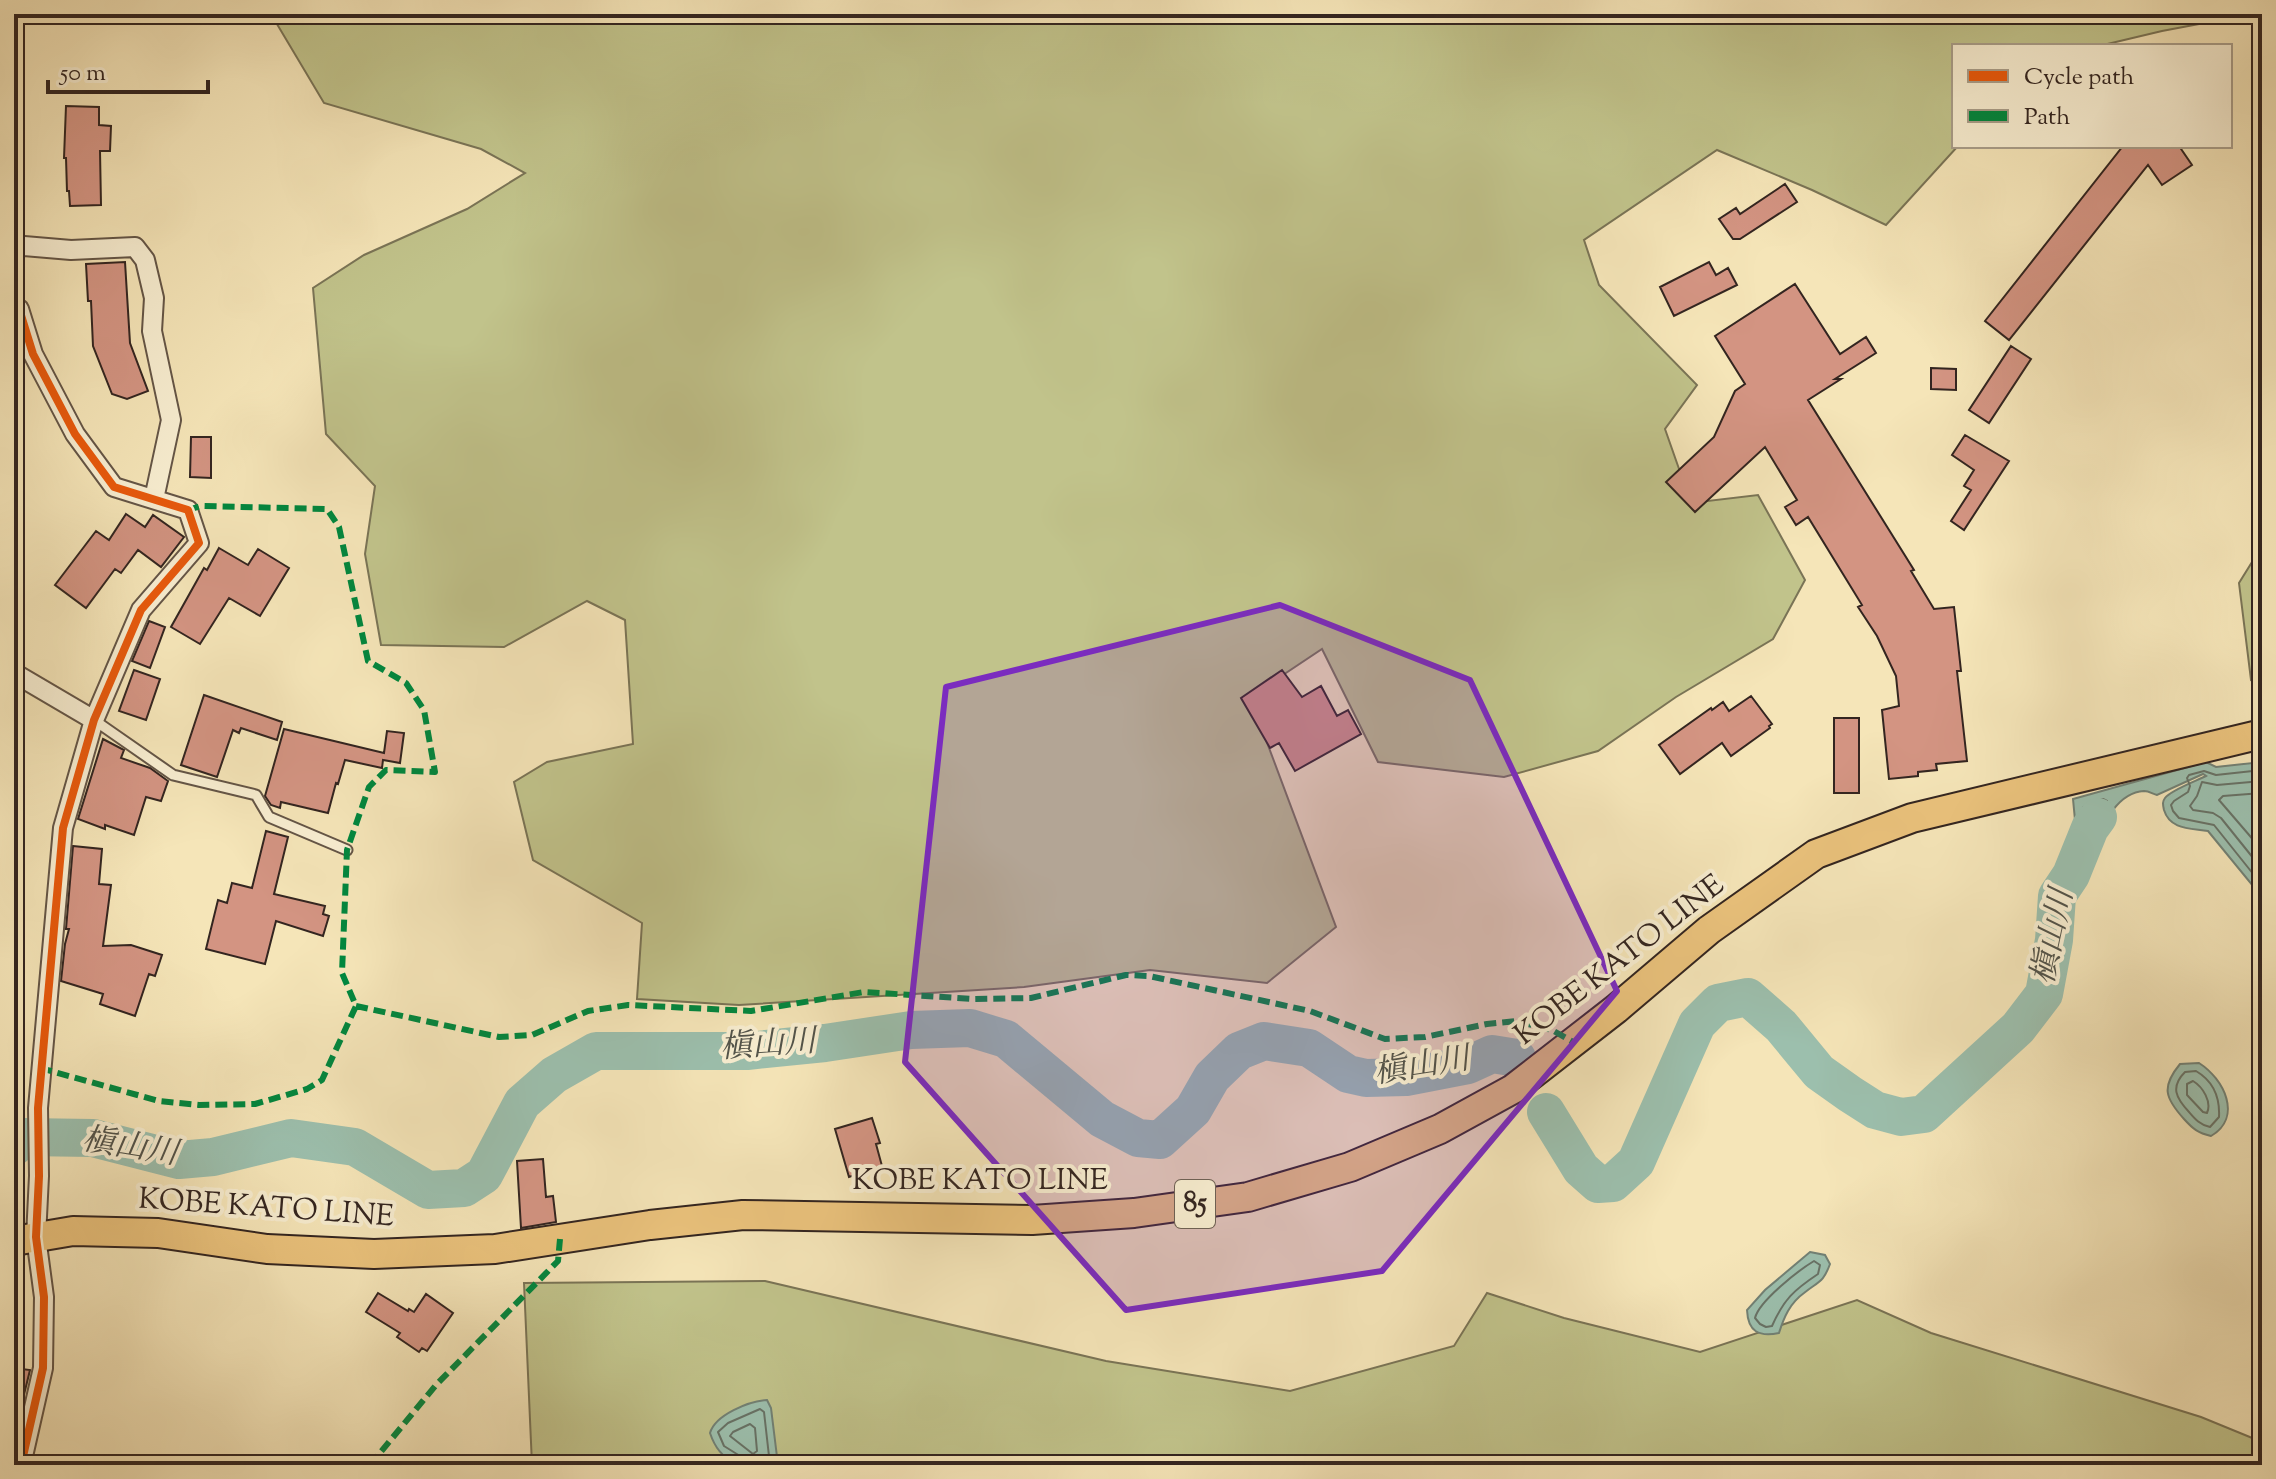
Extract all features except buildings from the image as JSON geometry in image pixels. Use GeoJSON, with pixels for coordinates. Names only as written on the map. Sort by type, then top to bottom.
{"type":"FeatureCollection","features":[{"type":"Feature","properties":{"kind":"main road","name":"KOBE KATO LINE"},"geometry":{"type":"LineString","coordinates":[[25,1239],[73,1231],[158,1233],[267,1249],[374,1254],[495,1249],[650,1225],[743,1215],[1032,1220],[1134,1213],[1248,1197],[1350,1167],[1440,1129],[1513,1089],[1616,1009],[1709,930],[1816,854],[1912,818],[2262,734]]}},
{"type":"Feature","properties":{"kind":"street"},"geometry":{"type":"LineString","coordinates":[[14,248],[71,250],[135,247],[145,260],[154,298],[152,331],[171,420],[154,499]]}},
{"type":"Feature","properties":{"kind":"street"},"geometry":{"type":"LineString","coordinates":[[14,306],[19,309],[33,354],[75,434],[114,487],[188,510],[199,543],[141,610],[94,720],[63,828],[38,1108],[39,1176],[25,1239],[44,1297],[43,1368],[21,1465]]}},
{"type":"Feature","properties":{"kind":"street"},"geometry":{"type":"LineString","coordinates":[[14,673],[94,720]]}},
{"type":"Feature","properties":{"kind":"lane"},"geometry":{"type":"LineString","coordinates":[[94,720],[173,775],[256,795],[269,817],[347,850]]}},
{"type":"Feature","properties":{"kind":"highlighted area"},"geometry":{"type":"Polygon","coordinates":[[[1280,605],[1470,680],[1617,991],[1382,1271],[1126,1310],[905,1062],[946,687],[1280,605]]]}},
{"type":"Feature","properties":{"kind":"green space"},"geometry":{"type":"Polygon","coordinates":[[[271,14],[2252,14],[2107,44],[1952,44],[1952,148],[1956,148],[1886,225],[1717,150],[1584,240],[1599,285],[1697,385],[1665,429],[1691,503],[1758,495],[1805,580],[1773,639],[1676,697],[1598,751],[1504,777],[1378,762],[1322,649],[1250,697],[1336,927],[1267,983],[1150,970],[1024,987],[739,1005],[637,999],[642,923],[533,860],[514,782],[547,762],[633,744],[625,620],[587,601],[504,647],[381,645],[365,554],[375,486],[326,434],[313,288],[364,255],[467,209],[525,173],[481,149],[324,103],[271,14]]]}},
{"type":"Feature","properties":{"kind":"green space"},"geometry":{"type":"Polygon","coordinates":[[[2262,546],[2262,677],[2251,680],[2239,583],[2262,546]]]}},
{"type":"Feature","properties":{"kind":"green space"},"geometry":{"type":"Polygon","coordinates":[[[765,1281],[1106,1361],[1290,1391],[1454,1346],[1487,1293],[1564,1318],[1700,1352],[1857,1300],[1931,1333],[2201,1417],[2262,1442],[2262,1465],[532,1465],[524,1283],[765,1281]]]}},
{"type":"Feature","properties":{"kind":"water"},"geometry":{"type":"Polygon","coordinates":[[[2206,762],[2216,767],[2262,762],[2262,897],[2208,831],[2176,825],[2167,817],[2163,805],[2165,798],[2206,776],[2203,774],[2157,795],[2144,791],[2122,800],[2106,820],[2084,865],[2070,859],[2077,841],[2073,799],[2206,762]]]}},
{"type":"Feature","properties":{"kind":"water"},"geometry":{"type":"Polygon","coordinates":[[[2199,1063],[2216,1078],[2228,1109],[2221,1128],[2211,1136],[2199,1132],[2187,1122],[2173,1105],[2168,1092],[2170,1079],[2180,1064],[2199,1063]]]}},
{"type":"Feature","properties":{"kind":"water"},"geometry":{"type":"Polygon","coordinates":[[[1810,1252],[1825,1255],[1830,1264],[1825,1275],[1795,1301],[1779,1333],[1756,1331],[1752,1328],[1747,1310],[1765,1290],[1810,1252]]]}},
{"type":"Feature","properties":{"kind":"water"},"geometry":{"type":"Polygon","coordinates":[[[767,1400],[771,1408],[778,1465],[746,1464],[728,1459],[715,1445],[710,1433],[713,1426],[734,1410],[767,1400]]]}},
{"type":"Feature","properties":{"kind":"waterway","name":"槇山川"},"geometry":{"type":"LineString","coordinates":[[1546,1112],[1581,1169],[1598,1184],[1613,1183],[1636,1162],[1697,1024],[1718,1003],[1748,997],[1781,1026],[1819,1072],[1850,1094],[1875,1110],[1901,1117],[1924,1114],[2018,1028],[2044,994],[2054,940],[2057,896],[2071,875],[2090,828],[2098,817]]}},
{"type":"Feature","properties":{"kind":"waterway","name":"槇山川"},"geometry":{"type":"LineString","coordinates":[[14,1147],[24,1137],[93,1138],[179,1160],[213,1157],[291,1138],[355,1147],[428,1190],[464,1188],[484,1175],[522,1103],[554,1075],[596,1051],[747,1051],[911,1030],[970,1028],[1006,1039],[1102,1119],[1138,1138],[1160,1140],[1193,1110],[1212,1077],[1239,1051],[1264,1041],[1309,1048],[1348,1074],[1366,1078],[1406,1077],[1468,1065],[1492,1054],[1517,1058]]}},
{"type":"Feature","properties":{"kind":"marked path"},"geometry":{"type":"LineString","coordinates":[[40,1068],[159,1101],[199,1105],[255,1104],[307,1089],[322,1080],[356,1006],[342,973],[347,850],[369,787],[386,770],[435,772],[424,710],[406,683],[368,661],[339,527],[327,509],[201,506],[188,510]]}},
{"type":"Feature","properties":{"kind":"marked path"},"geometry":{"type":"LineString","coordinates":[[356,1006],[499,1037],[532,1035],[588,1011],[628,1005],[751,1011],[864,992],[974,999],[1031,998],[1126,975],[1149,976],[1310,1011],[1385,1039],[1425,1037],[1517,1021],[1552,1030],[1573,1042]]}},
{"type":"Feature","properties":{"kind":"marked path"},"geometry":{"type":"LineString","coordinates":[[370,1465],[436,1385],[558,1261],[560,1239]]}},
{"type":"Feature","properties":{"kind":"cycle path"},"geometry":{"type":"LineString","coordinates":[[14,306],[19,309],[33,354],[75,434],[114,487],[188,510],[199,543],[141,610],[94,720],[63,828],[38,1108],[36,1237],[44,1297],[43,1368],[21,1465]]}}]}
